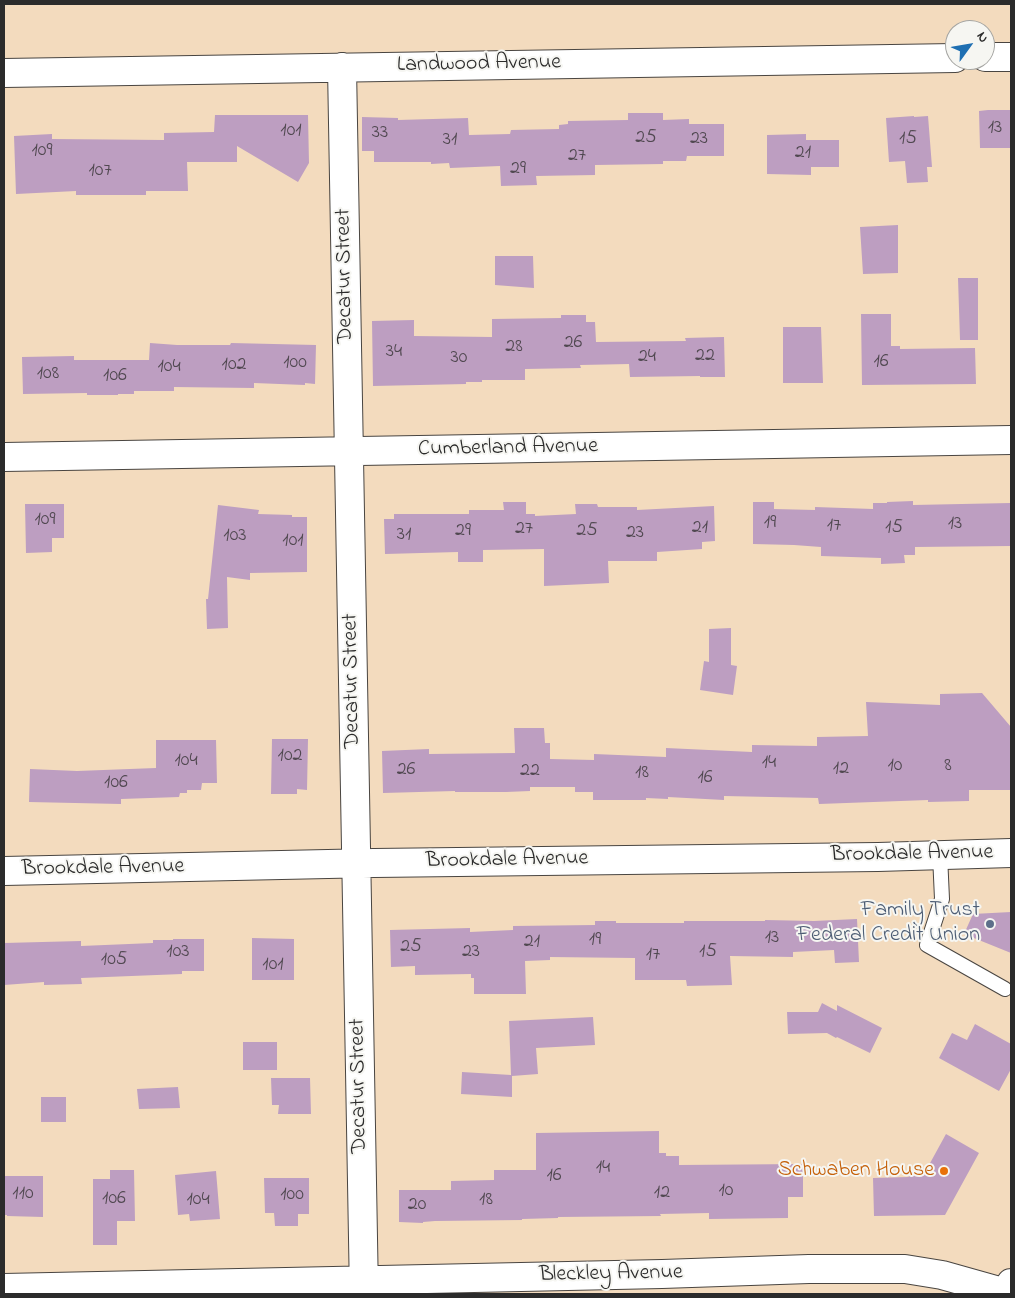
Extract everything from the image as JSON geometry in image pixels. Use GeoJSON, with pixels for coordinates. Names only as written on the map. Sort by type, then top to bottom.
{"type":"FeatureCollection","features":[{"type":"Feature","properties":{"kind":"street"},"geometry":{"type":"LineString","coordinates":[[995,57],[1011,57]]}},
{"type":"Feature","properties":{"kind":"street","name":"Landwood Avenue"},"geometry":{"type":"LineString","coordinates":[[4,73],[945,58]]}},
{"type":"Feature","properties":{"kind":"street","name":"Decatur Street"},"geometry":{"type":"LineString","coordinates":[[342,67],[364,1287]]}},
{"type":"Feature","properties":{"kind":"street","name":"Cumberland Avenue"},"geometry":{"type":"LineString","coordinates":[[4,456],[1011,440]]}},
{"type":"Feature","properties":{"kind":"street","name":"Brookdale Avenue"},"geometry":{"type":"LineString","coordinates":[[4,871],[356,863],[1011,853]]}},
{"type":"Feature","properties":{"kind":"street","name":"Bleckley Avenue"},"geometry":{"type":"LineString","coordinates":[[4,1288],[364,1287],[809,1269],[904,1269],[942,1275],[1007,1290]]}},
{"type":"Feature","properties":{"kind":"lane"},"geometry":{"type":"LineString","coordinates":[[940,855],[942,900],[927,945],[1005,989]]}},
{"type":"Feature","properties":{"kind":"building"},"geometry":{"type":"Polygon","coordinates":[[[1011,110],[1011,148],[980,148],[979,111],[1011,110]]]}},
{"type":"Feature","properties":{"kind":"building"},"geometry":{"type":"Polygon","coordinates":[[[628,113],[663,113],[663,120],[689,119],[689,124],[724,124],[724,156],[687,156],[686,161],[663,161],[663,164],[595,165],[595,175],[536,176],[537,185],[501,186],[500,166],[450,168],[449,163],[374,162],[374,151],[362,151],[362,117],[398,118],[398,120],[468,118],[469,135],[510,134],[511,130],[559,129],[559,125],[568,124],[568,121],[628,120],[628,113]]]}},
{"type":"Feature","properties":{"kind":"building"},"geometry":{"type":"Polygon","coordinates":[[[215,115],[308,115],[309,163],[298,182],[237,146],[237,162],[187,162],[188,191],[146,191],[146,195],[76,195],[76,191],[16,194],[14,136],[52,134],[52,139],[164,140],[164,133],[214,132],[215,115]]]}},
{"type":"Feature","properties":{"kind":"building"},"geometry":{"type":"Polygon","coordinates":[[[928,116],[932,167],[927,167],[928,182],[907,183],[905,161],[889,162],[886,118],[928,116]]]}},
{"type":"Feature","properties":{"kind":"building"},"geometry":{"type":"Polygon","coordinates":[[[806,134],[806,140],[839,140],[839,167],[811,167],[811,175],[767,174],[767,135],[806,134]]]}},
{"type":"Feature","properties":{"kind":"building"},"geometry":{"type":"Polygon","coordinates":[[[898,225],[898,273],[863,274],[860,227],[898,225]]]}},
{"type":"Feature","properties":{"kind":"building"},"geometry":{"type":"Polygon","coordinates":[[[495,256],[533,256],[534,288],[495,285],[495,256]]]}},
{"type":"Feature","properties":{"kind":"building"},"geometry":{"type":"Polygon","coordinates":[[[958,278],[978,278],[978,340],[960,340],[958,278]]]}},
{"type":"Feature","properties":{"kind":"building"},"geometry":{"type":"Polygon","coordinates":[[[861,314],[891,314],[891,346],[900,346],[900,349],[975,348],[976,384],[862,385],[861,314]]]}},
{"type":"Feature","properties":{"kind":"building"},"geometry":{"type":"Polygon","coordinates":[[[561,315],[586,315],[586,322],[595,322],[596,342],[686,341],[685,338],[724,337],[725,377],[630,377],[629,364],[580,365],[581,368],[525,369],[525,380],[482,380],[482,382],[466,382],[466,384],[373,386],[372,321],[414,320],[414,336],[492,337],[492,319],[561,318],[561,315]]]}},
{"type":"Feature","properties":{"kind":"building"},"geometry":{"type":"Polygon","coordinates":[[[783,327],[821,327],[823,383],[783,383],[783,327]]]}},
{"type":"Feature","properties":{"kind":"building"},"geometry":{"type":"Polygon","coordinates":[[[150,343],[177,345],[230,345],[231,343],[316,345],[315,384],[254,383],[254,388],[174,387],[174,391],[134,391],[134,394],[118,395],[87,395],[87,393],[23,394],[22,357],[74,356],[74,360],[149,360],[150,343]]]}},
{"type":"Feature","properties":{"kind":"building"},"geometry":{"type":"Polygon","coordinates":[[[913,501],[913,505],[1011,503],[1011,546],[915,547],[915,555],[904,555],[905,563],[881,564],[881,558],[821,556],[821,547],[753,544],[753,502],[774,502],[774,509],[815,510],[815,507],[873,509],[873,503],[913,501]]]}},
{"type":"Feature","properties":{"kind":"building"},"geometry":{"type":"Polygon","coordinates":[[[503,502],[526,502],[526,514],[535,514],[535,516],[576,514],[575,504],[597,504],[598,507],[637,507],[637,510],[714,506],[715,541],[702,542],[702,549],[657,552],[657,561],[608,561],[609,583],[544,586],[544,549],[483,550],[483,562],[458,562],[458,552],[385,554],[384,519],[394,519],[394,514],[469,514],[469,510],[504,510],[503,502]]]}},
{"type":"Feature","properties":{"kind":"building"},"geometry":{"type":"Polygon","coordinates":[[[25,504],[64,504],[64,538],[52,538],[52,552],[26,553],[25,504]]]}},
{"type":"Feature","properties":{"kind":"building"},"geometry":{"type":"Polygon","coordinates":[[[218,505],[259,510],[258,514],[307,517],[307,572],[250,573],[250,580],[227,577],[228,628],[207,629],[206,599],[208,599],[218,505]]]}},
{"type":"Feature","properties":{"kind":"building"},"geometry":{"type":"Polygon","coordinates":[[[731,628],[731,665],[737,666],[733,695],[700,690],[704,661],[709,662],[709,629],[731,628]]]}},
{"type":"Feature","properties":{"kind":"building"},"geometry":{"type":"Polygon","coordinates":[[[982,693],[1011,727],[1011,790],[969,790],[969,801],[928,802],[928,800],[819,804],[818,798],[724,796],[724,800],[668,797],[668,799],[646,798],[646,800],[593,800],[593,792],[575,792],[575,787],[530,787],[530,791],[506,792],[383,793],[382,751],[429,749],[429,754],[515,753],[514,728],[544,728],[545,743],[550,743],[550,759],[594,760],[594,754],[666,757],[666,748],[752,752],[752,745],[817,746],[817,737],[868,736],[866,702],[940,705],[940,694],[982,693]]]}},
{"type":"Feature","properties":{"kind":"building"},"geometry":{"type":"Polygon","coordinates":[[[272,739],[308,739],[307,790],[297,789],[297,794],[271,794],[272,739]]]}},
{"type":"Feature","properties":{"kind":"building"},"geometry":{"type":"Polygon","coordinates":[[[156,740],[216,740],[217,783],[202,783],[201,790],[187,790],[187,793],[180,793],[179,797],[121,799],[121,804],[29,802],[30,769],[77,771],[156,768],[156,740]]]}},
{"type":"Feature","properties":{"kind":"building","name":"Family Trust Federal Credit Union"},"geometry":{"type":"Polygon","coordinates":[[[1011,912],[1011,953],[964,934],[973,914],[1011,912]]]}},
{"type":"Feature","properties":{"kind":"building"},"geometry":{"type":"Polygon","coordinates":[[[857,919],[859,962],[835,963],[834,950],[793,952],[793,957],[730,956],[732,985],[687,986],[686,980],[635,980],[635,958],[550,957],[550,960],[525,961],[526,994],[474,994],[474,978],[471,978],[471,974],[415,975],[415,966],[391,967],[390,930],[470,928],[470,932],[513,930],[513,926],[595,925],[595,921],[616,921],[616,923],[684,923],[684,921],[814,921],[857,919]]]}},
{"type":"Feature","properties":{"kind":"building"},"geometry":{"type":"Polygon","coordinates":[[[252,938],[294,939],[294,980],[252,980],[252,938]]]}},
{"type":"Feature","properties":{"kind":"building"},"geometry":{"type":"Polygon","coordinates":[[[204,939],[204,971],[182,971],[182,974],[81,978],[82,984],[44,985],[44,982],[4,985],[4,943],[81,941],[81,946],[153,943],[153,940],[204,939]]]}},
{"type":"Feature","properties":{"kind":"building"},"geometry":{"type":"Polygon","coordinates":[[[822,1003],[837,1011],[837,1005],[882,1028],[870,1053],[827,1033],[788,1034],[787,1012],[818,1012],[822,1003]]]}},
{"type":"Feature","properties":{"kind":"building"},"geometry":{"type":"Polygon","coordinates":[[[593,1017],[595,1045],[536,1048],[538,1074],[512,1076],[512,1097],[461,1094],[462,1072],[511,1075],[509,1021],[593,1017]]]}},
{"type":"Feature","properties":{"kind":"building"},"geometry":{"type":"Polygon","coordinates":[[[975,1024],[1011,1044],[1011,1069],[999,1091],[939,1058],[952,1033],[967,1040],[975,1024]]]}},
{"type":"Feature","properties":{"kind":"building"},"geometry":{"type":"Polygon","coordinates":[[[243,1042],[277,1042],[277,1070],[243,1070],[243,1042]]]}},
{"type":"Feature","properties":{"kind":"building"},"geometry":{"type":"Polygon","coordinates":[[[271,1078],[310,1078],[311,1114],[278,1114],[279,1105],[272,1105],[271,1078]]]}},
{"type":"Feature","properties":{"kind":"building"},"geometry":{"type":"Polygon","coordinates":[[[178,1087],[180,1108],[139,1109],[137,1089],[178,1087]]]}},
{"type":"Feature","properties":{"kind":"building"},"geometry":{"type":"Polygon","coordinates":[[[41,1097],[66,1097],[66,1122],[41,1122],[41,1097]]]}},
{"type":"Feature","properties":{"kind":"building"},"geometry":{"type":"Polygon","coordinates":[[[659,1131],[659,1153],[666,1153],[666,1156],[679,1156],[679,1165],[803,1164],[803,1197],[788,1197],[788,1218],[709,1219],[709,1213],[660,1214],[661,1216],[435,1221],[423,1223],[399,1222],[399,1190],[451,1190],[451,1181],[494,1180],[494,1170],[536,1170],[536,1133],[659,1131]]]}},
{"type":"Feature","properties":{"kind":"building","name":"Schwaben House"},"geometry":{"type":"Polygon","coordinates":[[[946,1134],[979,1153],[945,1215],[874,1216],[873,1178],[908,1177],[929,1165],[946,1134]]]}},
{"type":"Feature","properties":{"kind":"building"},"geometry":{"type":"Polygon","coordinates":[[[110,1170],[134,1170],[135,1221],[117,1221],[117,1245],[93,1245],[93,1179],[110,1179],[110,1170]]]}},
{"type":"Feature","properties":{"kind":"building"},"geometry":{"type":"Polygon","coordinates":[[[216,1171],[220,1219],[190,1221],[189,1214],[178,1215],[175,1175],[216,1171]]]}},
{"type":"Feature","properties":{"kind":"building"},"geometry":{"type":"Polygon","coordinates":[[[4,1176],[43,1176],[43,1217],[4,1215],[4,1176]]]}},
{"type":"Feature","properties":{"kind":"building"},"geometry":{"type":"Polygon","coordinates":[[[264,1178],[309,1178],[309,1214],[298,1214],[298,1226],[275,1226],[274,1213],[265,1213],[264,1178]]]}},
{"type":"Feature","properties":{"kind":"place","name":"Family Trust Federal Credit Union"},"geometry":{"type":"Point","coordinates":[990,924]}},
{"type":"Feature","properties":{"kind":"place","name":"Schwaben House"},"geometry":{"type":"Point","coordinates":[944,1171]}}]}
